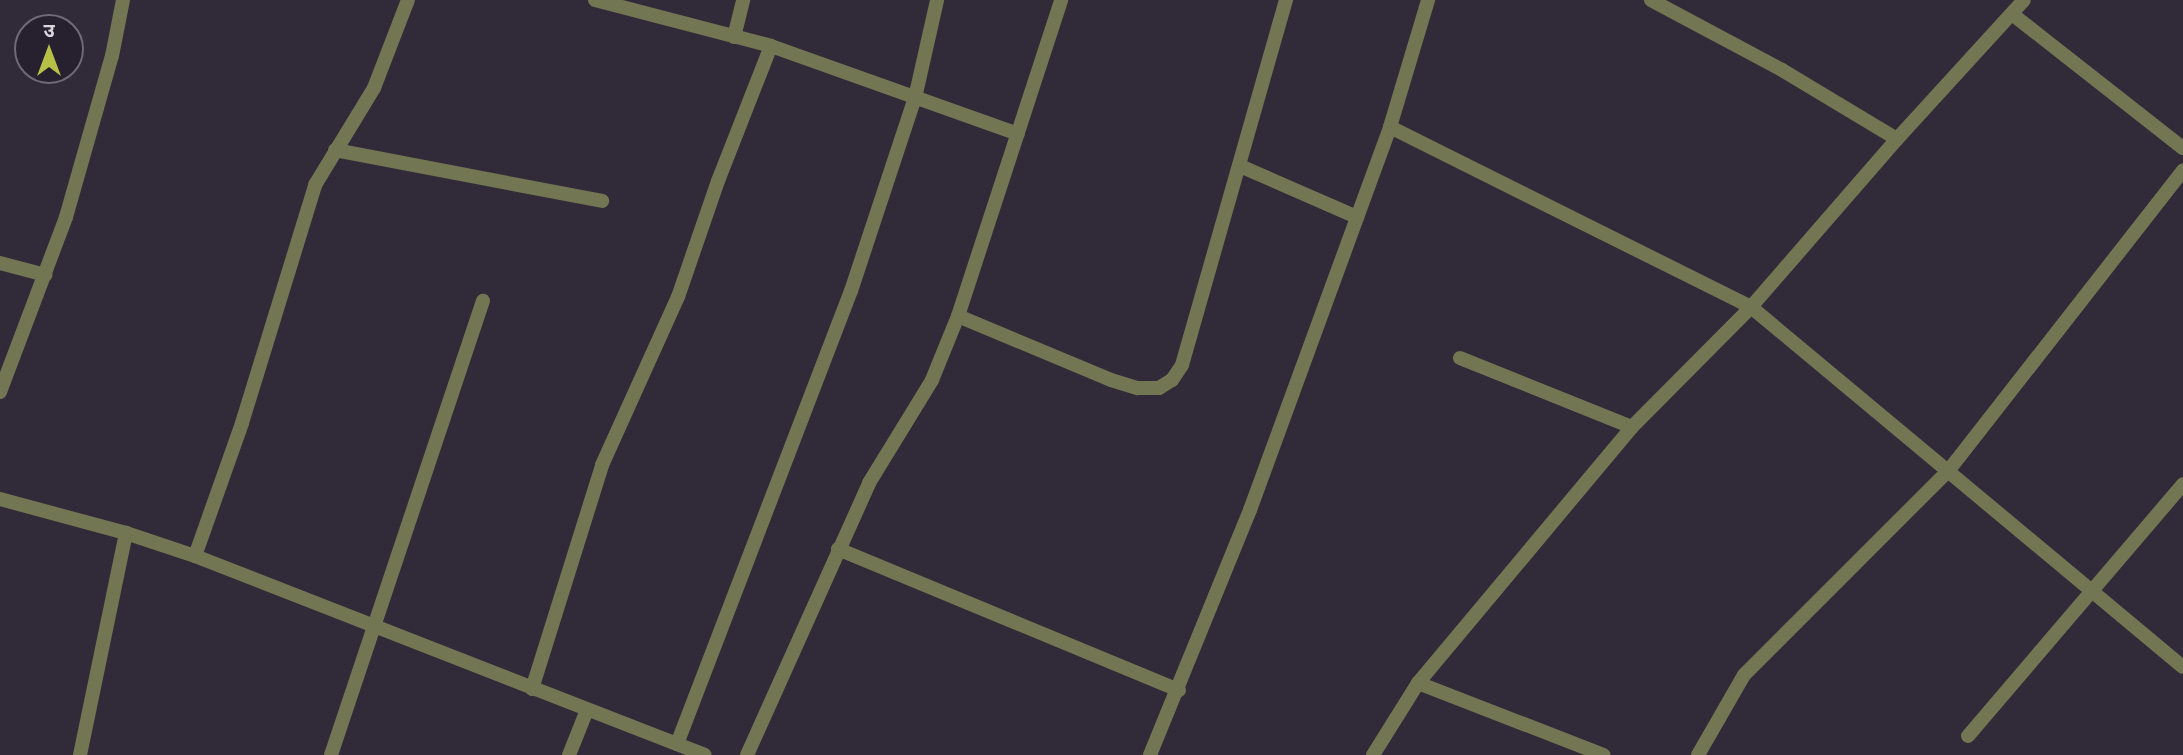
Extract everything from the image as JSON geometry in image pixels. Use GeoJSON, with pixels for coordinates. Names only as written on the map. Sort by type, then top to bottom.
{"type":"FeatureCollection","features":[{"type":"Feature","properties":{"kind":"street"},"geometry":{"type":"LineString","coordinates":[[0,392],[45,275],[96,115],[123,0]]}},
{"type":"Feature","properties":{"kind":"street"},"geometry":{"type":"LineString","coordinates":[[195,556],[242,424],[315,185],[374,88],[408,0]]}},
{"type":"Feature","properties":{"kind":"street"},"geometry":{"type":"LineString","coordinates":[[595,0],[771,46],[1018,134]]}},
{"type":"Feature","properties":{"kind":"street"},"geometry":{"type":"LineString","coordinates":[[734,37],[743,0]]}},
{"type":"Feature","properties":{"kind":"street"},"geometry":{"type":"LineString","coordinates":[[677,744],[851,291],[915,97],[937,0]]}},
{"type":"Feature","properties":{"kind":"street"},"geometry":{"type":"LineString","coordinates":[[747,755],[869,483],[932,380],[958,316],[1061,0]]}},
{"type":"Feature","properties":{"kind":"street"},"geometry":{"type":"LineString","coordinates":[[958,316],[1111,380],[1138,388],[1159,388],[1172,380],[1182,365],[1286,0]]}},
{"type":"Feature","properties":{"kind":"street"},"geometry":{"type":"LineString","coordinates":[[1150,755],[1179,690],[1250,510],[1390,127],[1428,0]]}},
{"type":"Feature","properties":{"kind":"street"},"geometry":{"type":"LineString","coordinates":[[1651,0],[1782,70],[1897,139]]}},
{"type":"Feature","properties":{"kind":"street"},"geometry":{"type":"LineString","coordinates":[[1373,755],[1418,683],[1632,427],[1751,307],[1897,139],[2024,0]]}},
{"type":"Feature","properties":{"kind":"street"},"geometry":{"type":"LineString","coordinates":[[2012,15],[2183,148]]}},
{"type":"Feature","properties":{"kind":"street"},"geometry":{"type":"LineString","coordinates":[[532,689],[602,465],[678,297],[718,181],[771,46]]}},
{"type":"Feature","properties":{"kind":"street"},"geometry":{"type":"LineString","coordinates":[[1390,127],[1751,307],[2183,667]]}},
{"type":"Feature","properties":{"kind":"street"},"geometry":{"type":"LineString","coordinates":[[335,150],[602,201]]}},
{"type":"Feature","properties":{"kind":"street"},"geometry":{"type":"LineString","coordinates":[[1240,166],[1357,217]]}},
{"type":"Feature","properties":{"kind":"street"},"geometry":{"type":"LineString","coordinates":[[1698,755],[1744,676],[1949,470],[2183,171]]}},
{"type":"Feature","properties":{"kind":"street"},"geometry":{"type":"LineString","coordinates":[[0,263],[45,275]]}},
{"type":"Feature","properties":{"kind":"street"},"geometry":{"type":"LineString","coordinates":[[331,755],[483,301]]}},
{"type":"Feature","properties":{"kind":"street"},"geometry":{"type":"LineString","coordinates":[[1460,358],[1632,427]]}},
{"type":"Feature","properties":{"kind":"street"},"geometry":{"type":"LineString","coordinates":[[1968,736],[2183,484]]}},
{"type":"Feature","properties":{"kind":"street"},"geometry":{"type":"LineString","coordinates":[[0,499],[126,533],[195,556],[705,755]]}},
{"type":"Feature","properties":{"kind":"street"},"geometry":{"type":"LineString","coordinates":[[81,755],[126,533]]}},
{"type":"Feature","properties":{"kind":"street"},"geometry":{"type":"LineString","coordinates":[[838,549],[1179,690]]}},
{"type":"Feature","properties":{"kind":"street"},"geometry":{"type":"LineString","coordinates":[[1418,683],[1604,755]]}},
{"type":"Feature","properties":{"kind":"street"},"geometry":{"type":"LineString","coordinates":[[569,755],[587,710]]}}]}
